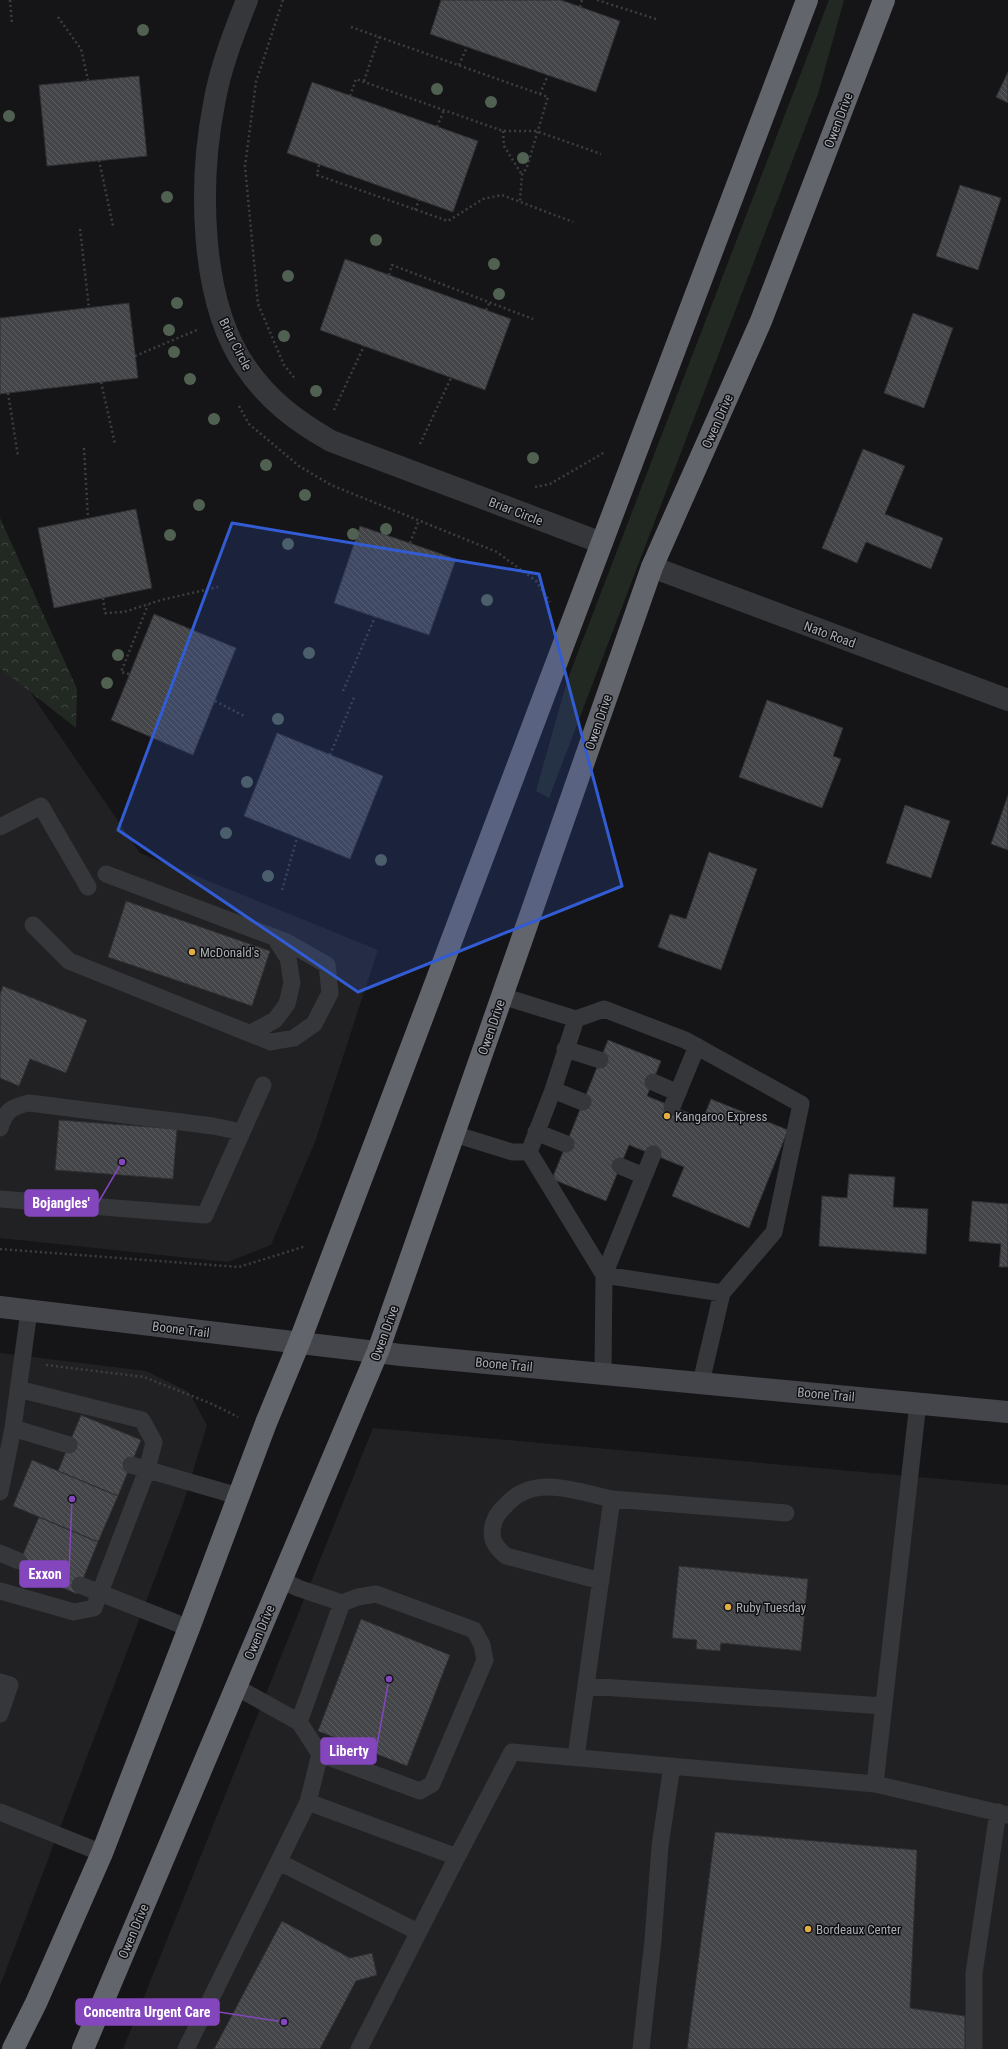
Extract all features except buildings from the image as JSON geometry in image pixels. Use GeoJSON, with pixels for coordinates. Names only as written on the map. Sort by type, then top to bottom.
{"type":"FeatureCollection","features":[{"type":"Feature","properties":{"kind":"highway"},"geometry":{"type":"LineString","coordinates":[[12,2049],[36,2003],[102,1853],[189,1628],[238,1496],[299,1343],[807,0]]}},
{"type":"Feature","properties":{"kind":"highway","name":"Owen Drive"},"geometry":{"type":"LineString","coordinates":[[83,2049],[378,1351],[652,567],[761,321],[884,0]]}},
{"type":"Feature","properties":{"kind":"street","name":"Briar Circle"},"geometry":{"type":"LineString","coordinates":[[247,0],[227,54],[214,104],[206,161],[206,218],[213,285],[224,326],[245,365],[267,394],[295,418],[331,441],[602,543]]}},
{"type":"Feature","properties":{"kind":"street","name":"Nato Road"},"geometry":{"type":"LineString","coordinates":[[652,567],[1008,700]]}},
{"type":"Feature","properties":{"kind":"street","name":"Boone Trail"},"geometry":{"type":"LineString","coordinates":[[0,1307],[378,1351],[401,1355],[603,1372],[1008,1412]]}},
{"type":"Feature","properties":{"kind":"lane"},"geometry":{"type":"LineString","coordinates":[[0,827],[41,806],[88,887]]}},
{"type":"Feature","properties":{"kind":"lane"},"geometry":{"type":"LineString","coordinates":[[33,925],[69,961],[271,1042],[294,1038],[314,1024],[330,993],[327,965],[276,938],[106,874]]}},
{"type":"Feature","properties":{"kind":"lane"},"geometry":{"type":"LineString","coordinates":[[250,1033],[275,1020],[287,1004],[289,997],[292,983],[288,958],[276,938]]}},
{"type":"Feature","properties":{"kind":"lane"},"geometry":{"type":"LineString","coordinates":[[502,996],[576,1019],[604,1009],[685,1040],[801,1104],[774,1232],[722,1293],[701,1382]]}},
{"type":"Feature","properties":{"kind":"lane"},"geometry":{"type":"LineString","coordinates":[[529,1152],[553,1090],[565,1049],[576,1019]]}},
{"type":"Feature","properties":{"kind":"lane"},"geometry":{"type":"LineString","coordinates":[[653,1082],[675,1100],[697,1046]]}},
{"type":"Feature","properties":{"kind":"lane"},"geometry":{"type":"LineString","coordinates":[[565,1049],[600,1060]]}},
{"type":"Feature","properties":{"kind":"lane"},"geometry":{"type":"LineString","coordinates":[[0,1199],[205,1215],[263,1085]]}},
{"type":"Feature","properties":{"kind":"lane"},"geometry":{"type":"LineString","coordinates":[[553,1090],[583,1102]]}},
{"type":"Feature","properties":{"kind":"lane"},"geometry":{"type":"LineString","coordinates":[[0,1128],[4,1116],[9,1111],[15,1106],[29,1103],[213,1126],[242,1132]]}},
{"type":"Feature","properties":{"kind":"lane"},"geometry":{"type":"LineString","coordinates":[[536,1132],[566,1144]]}},
{"type":"Feature","properties":{"kind":"lane"},"geometry":{"type":"LineString","coordinates":[[454,1134],[512,1152],[529,1152]]}},
{"type":"Feature","properties":{"kind":"lane"},"geometry":{"type":"LineString","coordinates":[[529,1152],[604,1275],[722,1293]]}},
{"type":"Feature","properties":{"kind":"lane"},"geometry":{"type":"LineString","coordinates":[[603,1372],[604,1275],[653,1154]]}},
{"type":"Feature","properties":{"kind":"lane"},"geometry":{"type":"LineString","coordinates":[[620,1166],[644,1176]]}},
{"type":"Feature","properties":{"kind":"lane"},"geometry":{"type":"LineString","coordinates":[[0,1492],[13,1428],[29,1311]]}},
{"type":"Feature","properties":{"kind":"lane"},"geometry":{"type":"LineString","coordinates":[[0,1591],[74,1612],[94,1608],[101,1593],[139,1467],[154,1442],[142,1420],[18,1389]]}},
{"type":"Feature","properties":{"kind":"lane"},"geometry":{"type":"LineString","coordinates":[[875,1784],[918,1403]]}},
{"type":"Feature","properties":{"kind":"lane"},"geometry":{"type":"LineString","coordinates":[[13,1428],[69,1444]]}},
{"type":"Feature","properties":{"kind":"lane"},"geometry":{"type":"LineString","coordinates":[[139,1467],[238,1496]]}},
{"type":"Feature","properties":{"kind":"lane"},"geometry":{"type":"LineString","coordinates":[[601,1581],[506,1556],[496,1547],[493,1542],[491,1530],[495,1517],[511,1499],[527,1489],[552,1486],[612,1499],[786,1513]]}},
{"type":"Feature","properties":{"kind":"lane"},"geometry":{"type":"LineString","coordinates":[[576,1757],[612,1499]]}},
{"type":"Feature","properties":{"kind":"lane"},"geometry":{"type":"LineString","coordinates":[[0,1553],[20,1561]]}},
{"type":"Feature","properties":{"kind":"lane"},"geometry":{"type":"LineString","coordinates":[[236,1687],[299,1722],[320,1754],[420,1791],[432,1784],[485,1660],[482,1645],[474,1630],[376,1594],[358,1597],[342,1603],[281,1580]]}},
{"type":"Feature","properties":{"kind":"lane"},"geometry":{"type":"LineString","coordinates":[[80,1585],[189,1628]]}},
{"type":"Feature","properties":{"kind":"lane"},"geometry":{"type":"LineString","coordinates":[[299,1722],[342,1603]]}},
{"type":"Feature","properties":{"kind":"lane"},"geometry":{"type":"LineString","coordinates":[[0,1682],[10,1685],[0,1714]]}},
{"type":"Feature","properties":{"kind":"lane"},"geometry":{"type":"LineString","coordinates":[[586,1686],[884,1706]]}},
{"type":"Feature","properties":{"kind":"lane"},"geometry":{"type":"LineString","coordinates":[[359,2049],[456,1857],[512,1752],[875,1784],[1003,1813],[974,1973],[974,2049]]}},
{"type":"Feature","properties":{"kind":"lane"},"geometry":{"type":"LineString","coordinates":[[186,2049],[308,1802],[320,1754]]}},
{"type":"Feature","properties":{"kind":"lane"},"geometry":{"type":"LineString","coordinates":[[640,2049],[653,1940],[660,1846],[672,1766]]}},
{"type":"Feature","properties":{"kind":"lane"},"geometry":{"type":"LineString","coordinates":[[308,1802],[456,1857]]}},
{"type":"Feature","properties":{"kind":"lane"},"geometry":{"type":"LineString","coordinates":[[0,1812],[102,1853]]}},
{"type":"Feature","properties":{"kind":"lane"},"geometry":{"type":"LineString","coordinates":[[278,1862],[418,1932]]}},
{"type":"Feature","properties":{"kind":"path"},"geometry":{"type":"LineString","coordinates":[[10,0],[12,24]]}},
{"type":"Feature","properties":{"kind":"path"},"geometry":{"type":"LineString","coordinates":[[283,0],[256,82],[245,166],[258,304],[284,365],[297,381]]}},
{"type":"Feature","properties":{"kind":"path"},"geometry":{"type":"LineString","coordinates":[[580,7],[582,0]]}},
{"type":"Feature","properties":{"kind":"path"},"geometry":{"type":"LineString","coordinates":[[597,0],[656,19]]}},
{"type":"Feature","properties":{"kind":"path"},"geometry":{"type":"LineString","coordinates":[[58,17],[81,49],[88,80]]}},
{"type":"Feature","properties":{"kind":"path"},"geometry":{"type":"LineString","coordinates":[[351,27],[548,97],[536,131],[527,167],[522,175],[520,201]]}},
{"type":"Feature","properties":{"kind":"path"},"geometry":{"type":"LineString","coordinates":[[364,82],[378,37]]}},
{"type":"Feature","properties":{"kind":"path"},"geometry":{"type":"LineString","coordinates":[[459,65],[467,47]]}},
{"type":"Feature","properties":{"kind":"path"},"geometry":{"type":"LineString","coordinates":[[540,94],[548,75]]}},
{"type":"Feature","properties":{"kind":"path"},"geometry":{"type":"LineString","coordinates":[[350,96],[356,79],[503,131],[536,131],[601,154]]}},
{"type":"Feature","properties":{"kind":"path"},"geometry":{"type":"LineString","coordinates":[[437,127],[444,110]]}},
{"type":"Feature","properties":{"kind":"path"},"geometry":{"type":"LineString","coordinates":[[503,131],[504,146],[522,175]]}},
{"type":"Feature","properties":{"kind":"path"},"geometry":{"type":"LineString","coordinates":[[99,160],[113,226]]}},
{"type":"Feature","properties":{"kind":"path"},"geometry":{"type":"LineString","coordinates":[[319,165],[317,175],[448,221],[483,199],[502,195],[573,222]]}},
{"type":"Feature","properties":{"kind":"path"},"geometry":{"type":"LineString","coordinates":[[415,210],[419,200]]}},
{"type":"Feature","properties":{"kind":"path"},"geometry":{"type":"LineString","coordinates":[[80,229],[89,308]]}},
{"type":"Feature","properties":{"kind":"path"},"geometry":{"type":"LineString","coordinates":[[389,275],[392,265],[533,319]]}},
{"type":"Feature","properties":{"kind":"path"},"geometry":{"type":"LineString","coordinates":[[486,310],[490,302]]}},
{"type":"Feature","properties":{"kind":"path"},"geometry":{"type":"LineString","coordinates":[[135,356],[201,329]]}},
{"type":"Feature","properties":{"kind":"path"},"geometry":{"type":"LineString","coordinates":[[332,414],[364,346]]}},
{"type":"Feature","properties":{"kind":"path"},"geometry":{"type":"LineString","coordinates":[[417,450],[451,378]]}},
{"type":"Feature","properties":{"kind":"path"},"geometry":{"type":"LineString","coordinates":[[101,382],[115,444]]}},
{"type":"Feature","properties":{"kind":"path"},"geometry":{"type":"LineString","coordinates":[[8,393],[18,456]]}},
{"type":"Feature","properties":{"kind":"path"},"geometry":{"type":"LineString","coordinates":[[237,404],[250,424],[299,466],[332,484],[497,552],[536,581],[552,604]]}},
{"type":"Feature","properties":{"kind":"path"},"geometry":{"type":"LineString","coordinates":[[84,448],[88,518]]}},
{"type":"Feature","properties":{"kind":"path"},"geometry":{"type":"LineString","coordinates":[[532,487],[550,484],[606,452]]}},
{"type":"Feature","properties":{"kind":"path"},"geometry":{"type":"LineString","coordinates":[[410,543],[419,520]]}},
{"type":"Feature","properties":{"kind":"path"},"geometry":{"type":"LineString","coordinates":[[103,598],[105,613],[124,612],[148,604],[218,587]]}},
{"type":"Feature","properties":{"kind":"path"},"geometry":{"type":"LineString","coordinates":[[129,674],[121,672],[148,604]]}},
{"type":"Feature","properties":{"kind":"path"},"geometry":{"type":"LineString","coordinates":[[343,691],[375,616]]}},
{"type":"Feature","properties":{"kind":"path"},"geometry":{"type":"LineString","coordinates":[[330,755],[355,695]]}},
{"type":"Feature","properties":{"kind":"path"},"geometry":{"type":"LineString","coordinates":[[215,701],[246,717]]}},
{"type":"Feature","properties":{"kind":"path"},"geometry":{"type":"LineString","coordinates":[[282,890],[297,838]]}},
{"type":"Feature","properties":{"kind":"path"},"geometry":{"type":"LineString","coordinates":[[0,1249],[239,1266],[310,1245]]}},
{"type":"Feature","properties":{"kind":"path"},"geometry":{"type":"LineString","coordinates":[[21,1362],[144,1377],[212,1404],[243,1420]]}},
{"type":"Feature","properties":{"kind":"highlighted area"},"geometry":{"type":"Polygon","coordinates":[[[232,523],[539,574],[622,886],[358,992],[118,830],[232,523]]]}},
{"type":"Feature","properties":{"kind":"shaded area"},"geometry":{"type":"Polygon","coordinates":[[[0,639],[34,698],[140,853],[378,950],[315,1142],[271,1245],[228,1262],[0,1238],[0,639]]]}},
{"type":"Feature","properties":{"kind":"shaded area"},"geometry":{"type":"Polygon","coordinates":[[[0,1353],[146,1371],[189,1392],[207,1425],[183,1504],[0,1986],[0,1353]]]}},
{"type":"Feature","properties":{"kind":"shaded area","name":"Bordeaux Center"},"geometry":{"type":"Polygon","coordinates":[[[373,1428],[1008,1485],[1008,2049],[123,2049],[373,1428]]]}},
{"type":"Feature","properties":{"kind":"green space"},"geometry":{"type":"Polygon","coordinates":[[[829,0],[844,0],[818,94],[549,798],[536,791],[567,681],[829,0]]]}},
{"type":"Feature","properties":{"kind":"green space"},"geometry":{"type":"Polygon","coordinates":[[[0,518],[77,689],[76,728],[0,668],[0,518]]]}},
{"type":"Feature","properties":{"kind":"place","name":"McDonald's"},"geometry":{"type":"Point","coordinates":[192,952]}},
{"type":"Feature","properties":{"kind":"place","name":"Kangaroo Express"},"geometry":{"type":"Point","coordinates":[667,1116]}},
{"type":"Feature","properties":{"kind":"place","name":"Bojangles'"},"geometry":{"type":"Point","coordinates":[122,1162]}},
{"type":"Feature","properties":{"kind":"place","name":"Exxon"},"geometry":{"type":"Point","coordinates":[72,1499]}},
{"type":"Feature","properties":{"kind":"place","name":"Ruby Tuesday"},"geometry":{"type":"Point","coordinates":[728,1607]}},
{"type":"Feature","properties":{"kind":"place","name":"Liberty"},"geometry":{"type":"Point","coordinates":[389,1679]}},
{"type":"Feature","properties":{"kind":"place","name":"Bordeaux Center"},"geometry":{"type":"Point","coordinates":[808,1929]}},
{"type":"Feature","properties":{"kind":"place","name":"Concentra Urgent Care"},"geometry":{"type":"Point","coordinates":[284,2022]}}]}
